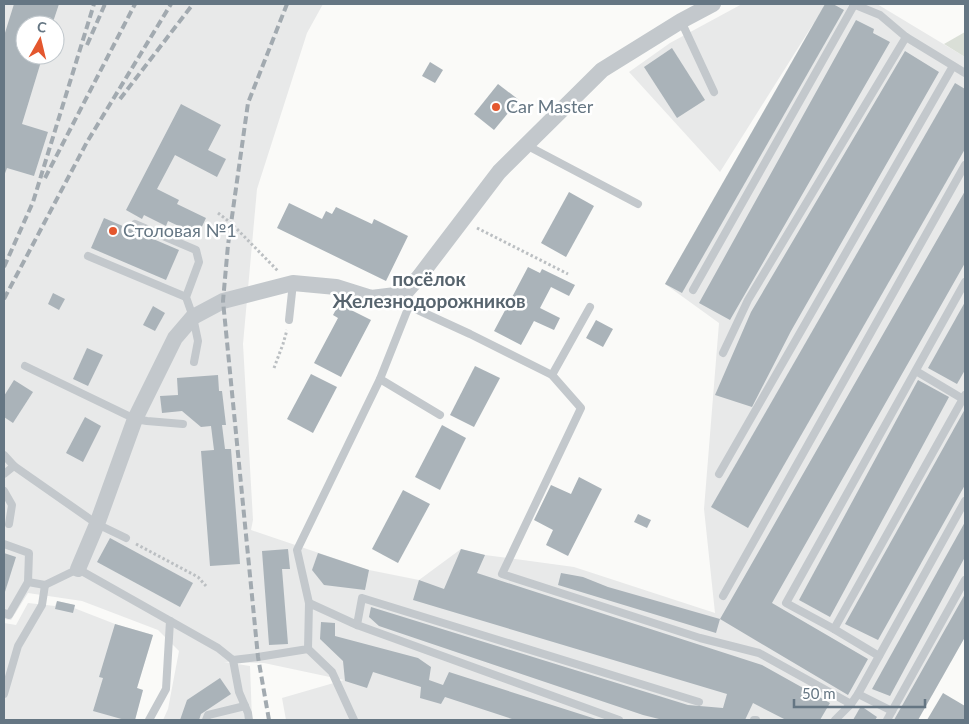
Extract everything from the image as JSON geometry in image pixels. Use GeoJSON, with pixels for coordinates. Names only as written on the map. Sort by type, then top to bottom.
{"type":"FeatureCollection","features":[{"type":"Feature","properties":{"kind":"street"},"geometry":{"type":"LineString","coordinates":[[78,569],[97,524],[135,419],[175,338],[193,317],[223,301],[293,283],[336,288],[372,298],[407,300],[419,278],[499,172],[602,70],[687,15],[712,4]]}},
{"type":"Feature","properties":{"kind":"lane"},"geometry":{"type":"LineString","coordinates":[[693,290],[854,4],[880,15],[906,37],[965,74]]}},
{"type":"Feature","properties":{"kind":"lane"},"geometry":{"type":"LineString","coordinates":[[687,15],[714,92]]}},
{"type":"Feature","properties":{"kind":"lane"},"geometry":{"type":"LineString","coordinates":[[722,353],[748,300],[906,37]]}},
{"type":"Feature","properties":{"kind":"lane"},"geometry":{"type":"LineString","coordinates":[[719,474],[953,66]]}},
{"type":"Feature","properties":{"kind":"lane"},"geometry":{"type":"LineString","coordinates":[[526,145],[638,204]]}},
{"type":"Feature","properties":{"kind":"lane"},"geometry":{"type":"LineString","coordinates":[[724,596],[965,166]]}},
{"type":"Feature","properties":{"kind":"lane"},"geometry":{"type":"LineString","coordinates":[[135,224],[196,250],[199,262],[186,297],[193,317],[198,342],[194,362]]}},
{"type":"Feature","properties":{"kind":"lane"},"geometry":{"type":"LineString","coordinates":[[88,256],[186,297]]}},
{"type":"Feature","properties":{"kind":"lane"},"geometry":{"type":"LineString","coordinates":[[879,656],[786,603],[965,282]]}},
{"type":"Feature","properties":{"kind":"lane"},"geometry":{"type":"LineString","coordinates":[[289,320],[293,283]]}},
{"type":"Feature","properties":{"kind":"lane"},"geometry":{"type":"LineString","coordinates":[[354,720],[332,672],[308,649],[309,603],[297,550],[380,380],[407,300],[552,376],[580,408],[502,574],[700,638],[758,653],[851,704]]}},
{"type":"Feature","properties":{"kind":"lane"},"geometry":{"type":"LineString","coordinates":[[552,376],[590,306]]}},
{"type":"Feature","properties":{"kind":"lane"},"geometry":{"type":"LineString","coordinates":[[25,366],[135,419],[183,424]]}},
{"type":"Feature","properties":{"kind":"lane"},"geometry":{"type":"LineString","coordinates":[[834,629],[964,397],[916,371]]}},
{"type":"Feature","properties":{"kind":"lane"},"geometry":{"type":"LineString","coordinates":[[380,380],[440,415]]}},
{"type":"Feature","properties":{"kind":"lane"},"geometry":{"type":"LineString","coordinates":[[4,455],[14,466],[97,524],[126,538]]}},
{"type":"Feature","properties":{"kind":"lane"},"geometry":{"type":"LineString","coordinates":[[4,474],[14,466]]}},
{"type":"Feature","properties":{"kind":"lane"},"geometry":{"type":"LineString","coordinates":[[4,491],[12,506],[9,524]]}},
{"type":"Feature","properties":{"kind":"lane"},"geometry":{"type":"LineString","coordinates":[[835,720],[858,694],[965,501]]}},
{"type":"Feature","properties":{"kind":"lane"},"geometry":{"type":"LineString","coordinates":[[4,544],[29,553],[28,582],[9,615],[4,613]]}},
{"type":"Feature","properties":{"kind":"lane"},"geometry":{"type":"LineString","coordinates":[[28,582],[45,585],[78,569],[218,648],[233,660],[239,692],[249,720]]}},
{"type":"Feature","properties":{"kind":"lane"},"geometry":{"type":"LineString","coordinates":[[887,720],[965,580]]}},
{"type":"Feature","properties":{"kind":"lane"},"geometry":{"type":"LineString","coordinates":[[4,694],[18,646],[42,604],[45,585]]}},
{"type":"Feature","properties":{"kind":"lane"},"geometry":{"type":"LineString","coordinates":[[357,625],[362,598],[699,702]]}},
{"type":"Feature","properties":{"kind":"lane"},"geometry":{"type":"LineString","coordinates":[[309,603],[357,625],[619,720]]}},
{"type":"Feature","properties":{"kind":"lane"},"geometry":{"type":"LineString","coordinates":[[149,720],[166,690],[170,621]]}},
{"type":"Feature","properties":{"kind":"lane"},"geometry":{"type":"LineString","coordinates":[[233,660],[308,649]]}},
{"type":"Feature","properties":{"kind":"lane"},"geometry":{"type":"LineString","coordinates":[[858,694],[892,711]]}},
{"type":"Feature","properties":{"kind":"lane"},"geometry":{"type":"LineString","coordinates":[[206,720],[208,715],[245,706]]}},
{"type":"Feature","properties":{"kind":"path"},"geometry":{"type":"LineString","coordinates":[[218,213],[231,223],[282,275],[293,283]]}},
{"type":"Feature","properties":{"kind":"path"},"geometry":{"type":"LineString","coordinates":[[463,220],[568,274]]}},
{"type":"Feature","properties":{"kind":"path"},"geometry":{"type":"LineString","coordinates":[[274,368],[289,320]]}},
{"type":"Feature","properties":{"kind":"path"},"geometry":{"type":"LineString","coordinates":[[126,538],[198,577],[206,586]]}},
{"type":"Feature","properties":{"kind":"shaded area"},"geometry":{"type":"Polygon","coordinates":[[[4,4],[323,4],[307,33],[257,189],[243,344],[253,520],[251,530],[369,570],[419,580],[461,549],[485,555],[574,567],[715,613],[704,509],[719,323],[665,284],[815,21],[720,172],[629,72],[670,43],[742,4],[877,4],[965,57],[965,637],[918,720],[286,720],[282,698],[344,680],[264,663],[224,662],[250,666],[252,720],[163,720],[168,709],[179,651],[158,630],[82,601],[28,593],[11,620],[4,619],[4,4]]]}},
{"type":"Feature","properties":{"kind":"shaded area"},"geometry":{"type":"Polygon","coordinates":[[[965,32],[965,57],[944,44],[965,32]]]}},
{"type":"Feature","properties":{"kind":"shaded area"},"geometry":{"type":"Polygon","coordinates":[[[57,601],[75,605],[74,608],[115,624],[153,635],[137,688],[143,690],[135,720],[4,720],[4,623],[16,625],[28,603],[55,606],[57,601]]]}},
{"type":"Feature","properties":{"kind":"building"},"geometry":{"type":"Polygon","coordinates":[[[14,4],[59,4],[55,15],[15,15],[15,65],[40,65],[22,124],[48,132],[34,176],[7,168],[4,176],[4,36],[14,4]]]}},
{"type":"Feature","properties":{"kind":"building"},"geometry":{"type":"Polygon","coordinates":[[[825,4],[833,4],[844,10],[682,293],[665,284],[825,4]]]}},
{"type":"Feature","properties":{"kind":"building"},"geometry":{"type":"Polygon","coordinates":[[[856,20],[874,29],[873,33],[890,42],[730,320],[699,303],[856,20]]]}},
{"type":"Feature","properties":{"kind":"building"},"geometry":{"type":"Polygon","coordinates":[[[672,48],[705,100],[677,118],[644,67],[672,48]]]}},
{"type":"Feature","properties":{"kind":"building"},"geometry":{"type":"Polygon","coordinates":[[[905,51],[939,72],[791,331],[752,407],[715,395],[751,312],[905,51]]]}},
{"type":"Feature","properties":{"kind":"building"},"geometry":{"type":"Polygon","coordinates":[[[430,62],[443,70],[435,83],[422,76],[430,62]]]}},
{"type":"Feature","properties":{"kind":"building"},"geometry":{"type":"Polygon","coordinates":[[[955,83],[965,89],[965,149],[748,528],[711,507],[955,83]]]}},
{"type":"Feature","properties":{"kind":"building","name":"Car Master"},"geometry":{"type":"Polygon","coordinates":[[[498,84],[519,100],[494,130],[474,114],[498,84]]]}},
{"type":"Feature","properties":{"kind":"building"},"geometry":{"type":"Polygon","coordinates":[[[181,104],[221,125],[208,150],[226,159],[217,177],[175,155],[157,189],[179,200],[177,204],[206,218],[198,235],[168,221],[166,226],[144,215],[142,219],[126,210],[181,104]]]}},
{"type":"Feature","properties":{"kind":"building"},"geometry":{"type":"Polygon","coordinates":[[[965,191],[965,263],[772,603],[868,659],[848,695],[720,619],[965,191]]]}},
{"type":"Feature","properties":{"kind":"building"},"geometry":{"type":"Polygon","coordinates":[[[569,192],[594,206],[566,257],[541,243],[569,192]]]}},
{"type":"Feature","properties":{"kind":"building"},"geometry":{"type":"Polygon","coordinates":[[[289,203],[322,219],[326,211],[332,214],[336,207],[372,224],[374,219],[408,236],[386,281],[277,228],[289,203]]]}},
{"type":"Feature","properties":{"kind":"building"},"geometry":{"type":"Polygon","coordinates":[[[104,218],[179,250],[166,280],[91,248],[104,218]]]}},
{"type":"Feature","properties":{"kind":"building"},"geometry":{"type":"Polygon","coordinates":[[[528,267],[540,273],[542,269],[575,285],[569,296],[551,287],[540,308],[560,318],[554,330],[534,321],[521,345],[494,331],[528,267]]]}},
{"type":"Feature","properties":{"kind":"building"},"geometry":{"type":"Polygon","coordinates":[[[53,293],[65,299],[59,310],[48,304],[53,293]]]}},
{"type":"Feature","properties":{"kind":"building"},"geometry":{"type":"Polygon","coordinates":[[[965,302],[965,370],[957,384],[928,368],[965,302]]]}},
{"type":"Feature","properties":{"kind":"building"},"geometry":{"type":"Polygon","coordinates":[[[339,304],[371,320],[341,377],[314,363],[338,318],[333,315],[339,304]]]}},
{"type":"Feature","properties":{"kind":"building"},"geometry":{"type":"Polygon","coordinates":[[[153,306],[165,313],[155,331],[143,325],[153,306]]]}},
{"type":"Feature","properties":{"kind":"building"},"geometry":{"type":"Polygon","coordinates":[[[596,320],[613,329],[603,347],[586,338],[596,320]]]}},
{"type":"Feature","properties":{"kind":"building"},"geometry":{"type":"Polygon","coordinates":[[[87,348],[103,355],[88,386],[73,379],[87,348]]]}},
{"type":"Feature","properties":{"kind":"building"},"geometry":{"type":"Polygon","coordinates":[[[475,366],[500,378],[474,427],[450,415],[475,366]]]}},
{"type":"Feature","properties":{"kind":"building"},"geometry":{"type":"Polygon","coordinates":[[[311,374],[337,387],[313,433],[287,419],[311,374]]]}},
{"type":"Feature","properties":{"kind":"building"},"geometry":{"type":"Polygon","coordinates":[[[218,375],[219,391],[222,391],[226,425],[222,425],[225,449],[231,449],[240,564],[210,566],[201,451],[214,450],[211,426],[201,427],[182,411],[162,413],[160,396],[178,395],[177,378],[218,375]]]}},
{"type":"Feature","properties":{"kind":"building"},"geometry":{"type":"Polygon","coordinates":[[[14,380],[33,392],[13,423],[4,417],[4,396],[14,380]]]}},
{"type":"Feature","properties":{"kind":"building"},"geometry":{"type":"Polygon","coordinates":[[[918,380],[949,397],[830,617],[799,600],[918,380]]]}},
{"type":"Feature","properties":{"kind":"building"},"geometry":{"type":"Polygon","coordinates":[[[965,409],[965,485],[878,640],[845,624],[965,409]]]}},
{"type":"Feature","properties":{"kind":"building"},"geometry":{"type":"Polygon","coordinates":[[[85,417],[101,426],[83,462],[66,453],[85,417]]]}},
{"type":"Feature","properties":{"kind":"building"},"geometry":{"type":"Polygon","coordinates":[[[442,425],[466,438],[440,490],[415,477],[442,425]]]}},
{"type":"Feature","properties":{"kind":"building"},"geometry":{"type":"Polygon","coordinates":[[[579,477],[602,489],[568,556],[546,545],[553,530],[534,520],[551,485],[571,494],[579,477]]]}},
{"type":"Feature","properties":{"kind":"building"},"geometry":{"type":"Polygon","coordinates":[[[403,490],[430,504],[398,563],[372,549],[403,490]]]}},
{"type":"Feature","properties":{"kind":"building"},"geometry":{"type":"Polygon","coordinates":[[[638,514],[651,520],[647,528],[634,522],[638,514]]]}},
{"type":"Feature","properties":{"kind":"building"},"geometry":{"type":"Polygon","coordinates":[[[965,522],[965,557],[890,696],[872,689],[965,522]]]}},
{"type":"Feature","properties":{"kind":"building"},"geometry":{"type":"Polygon","coordinates":[[[110,538],[193,583],[180,607],[97,562],[110,538]]]}},
{"type":"Feature","properties":{"kind":"building"},"geometry":{"type":"Polygon","coordinates":[[[288,549],[290,569],[282,569],[288,644],[269,645],[262,551],[288,549]]]}},
{"type":"Feature","properties":{"kind":"building"},"geometry":{"type":"Polygon","coordinates":[[[461,549],[485,555],[477,573],[762,665],[830,703],[820,720],[786,720],[753,703],[745,720],[663,720],[643,715],[379,626],[369,617],[371,607],[688,705],[723,708],[727,694],[413,600],[419,580],[444,589],[461,549]]]}},
{"type":"Feature","properties":{"kind":"building"},"geometry":{"type":"Polygon","coordinates":[[[4,553],[16,557],[4,595],[4,553]]]}},
{"type":"Feature","properties":{"kind":"building"},"geometry":{"type":"Polygon","coordinates":[[[318,553],[369,570],[365,590],[324,585],[312,570],[318,553]]]}},
{"type":"Feature","properties":{"kind":"building"},"geometry":{"type":"Polygon","coordinates":[[[561,573],[583,577],[608,587],[720,619],[716,633],[558,585],[561,573]]]}},
{"type":"Feature","properties":{"kind":"building"},"geometry":{"type":"Polygon","coordinates":[[[965,594],[965,637],[918,720],[894,720],[965,594]]]}},
{"type":"Feature","properties":{"kind":"building"},"geometry":{"type":"Polygon","coordinates":[[[57,601],[75,605],[73,613],[55,609],[57,601]]]}},
{"type":"Feature","properties":{"kind":"building"},"geometry":{"type":"Polygon","coordinates":[[[321,622],[335,623],[335,636],[418,658],[431,667],[429,680],[443,685],[449,672],[599,720],[515,720],[445,697],[441,704],[420,698],[421,687],[373,672],[367,688],[345,681],[343,661],[320,639],[321,622]]]}},
{"type":"Feature","properties":{"kind":"building"},"geometry":{"type":"Polygon","coordinates":[[[115,624],[153,635],[137,688],[143,690],[135,720],[125,720],[93,711],[103,678],[99,677],[115,624]]]}},
{"type":"Feature","properties":{"kind":"building"},"geometry":{"type":"Polygon","coordinates":[[[220,678],[231,694],[201,714],[199,720],[180,720],[187,700],[220,678]]]}},
{"type":"Feature","properties":{"kind":"building"},"geometry":{"type":"Polygon","coordinates":[[[943,693],[965,706],[965,720],[927,720],[943,693]]]}},
{"type":"Feature","properties":{"kind":"building"},"geometry":{"type":"Polygon","coordinates":[[[861,706],[877,717],[875,720],[853,720],[861,706]]]}},
{"type":"Feature","properties":{"kind":"railway"},"geometry":{"type":"LineString","coordinates":[[4,267],[33,202],[94,4]]}},
{"type":"Feature","properties":{"kind":"railway"},"geometry":{"type":"LineString","coordinates":[[87,45],[105,4]]}},
{"type":"Feature","properties":{"kind":"railway"},"geometry":{"type":"LineString","coordinates":[[45,178],[135,4]]}},
{"type":"Feature","properties":{"kind":"railway"},"geometry":{"type":"LineString","coordinates":[[4,299],[87,142],[171,4]]}},
{"type":"Feature","properties":{"kind":"railway"},"geometry":{"type":"LineString","coordinates":[[120,99],[193,4]]}},
{"type":"Feature","properties":{"kind":"railway"},"geometry":{"type":"LineString","coordinates":[[269,720],[258,657],[223,301],[228,245],[248,103],[287,4]]}},
{"type":"Feature","properties":{"kind":"place","name":"Car Master"},"geometry":{"type":"Point","coordinates":[496,107]}},
{"type":"Feature","properties":{"kind":"place","name":"Столовая №1"},"geometry":{"type":"Point","coordinates":[113,231]}},
{"type":"Feature","properties":{"kind":"district","name":"посёлок Железнодорожников"},"geometry":{"type":"Point","coordinates":[429,290]}}]}
